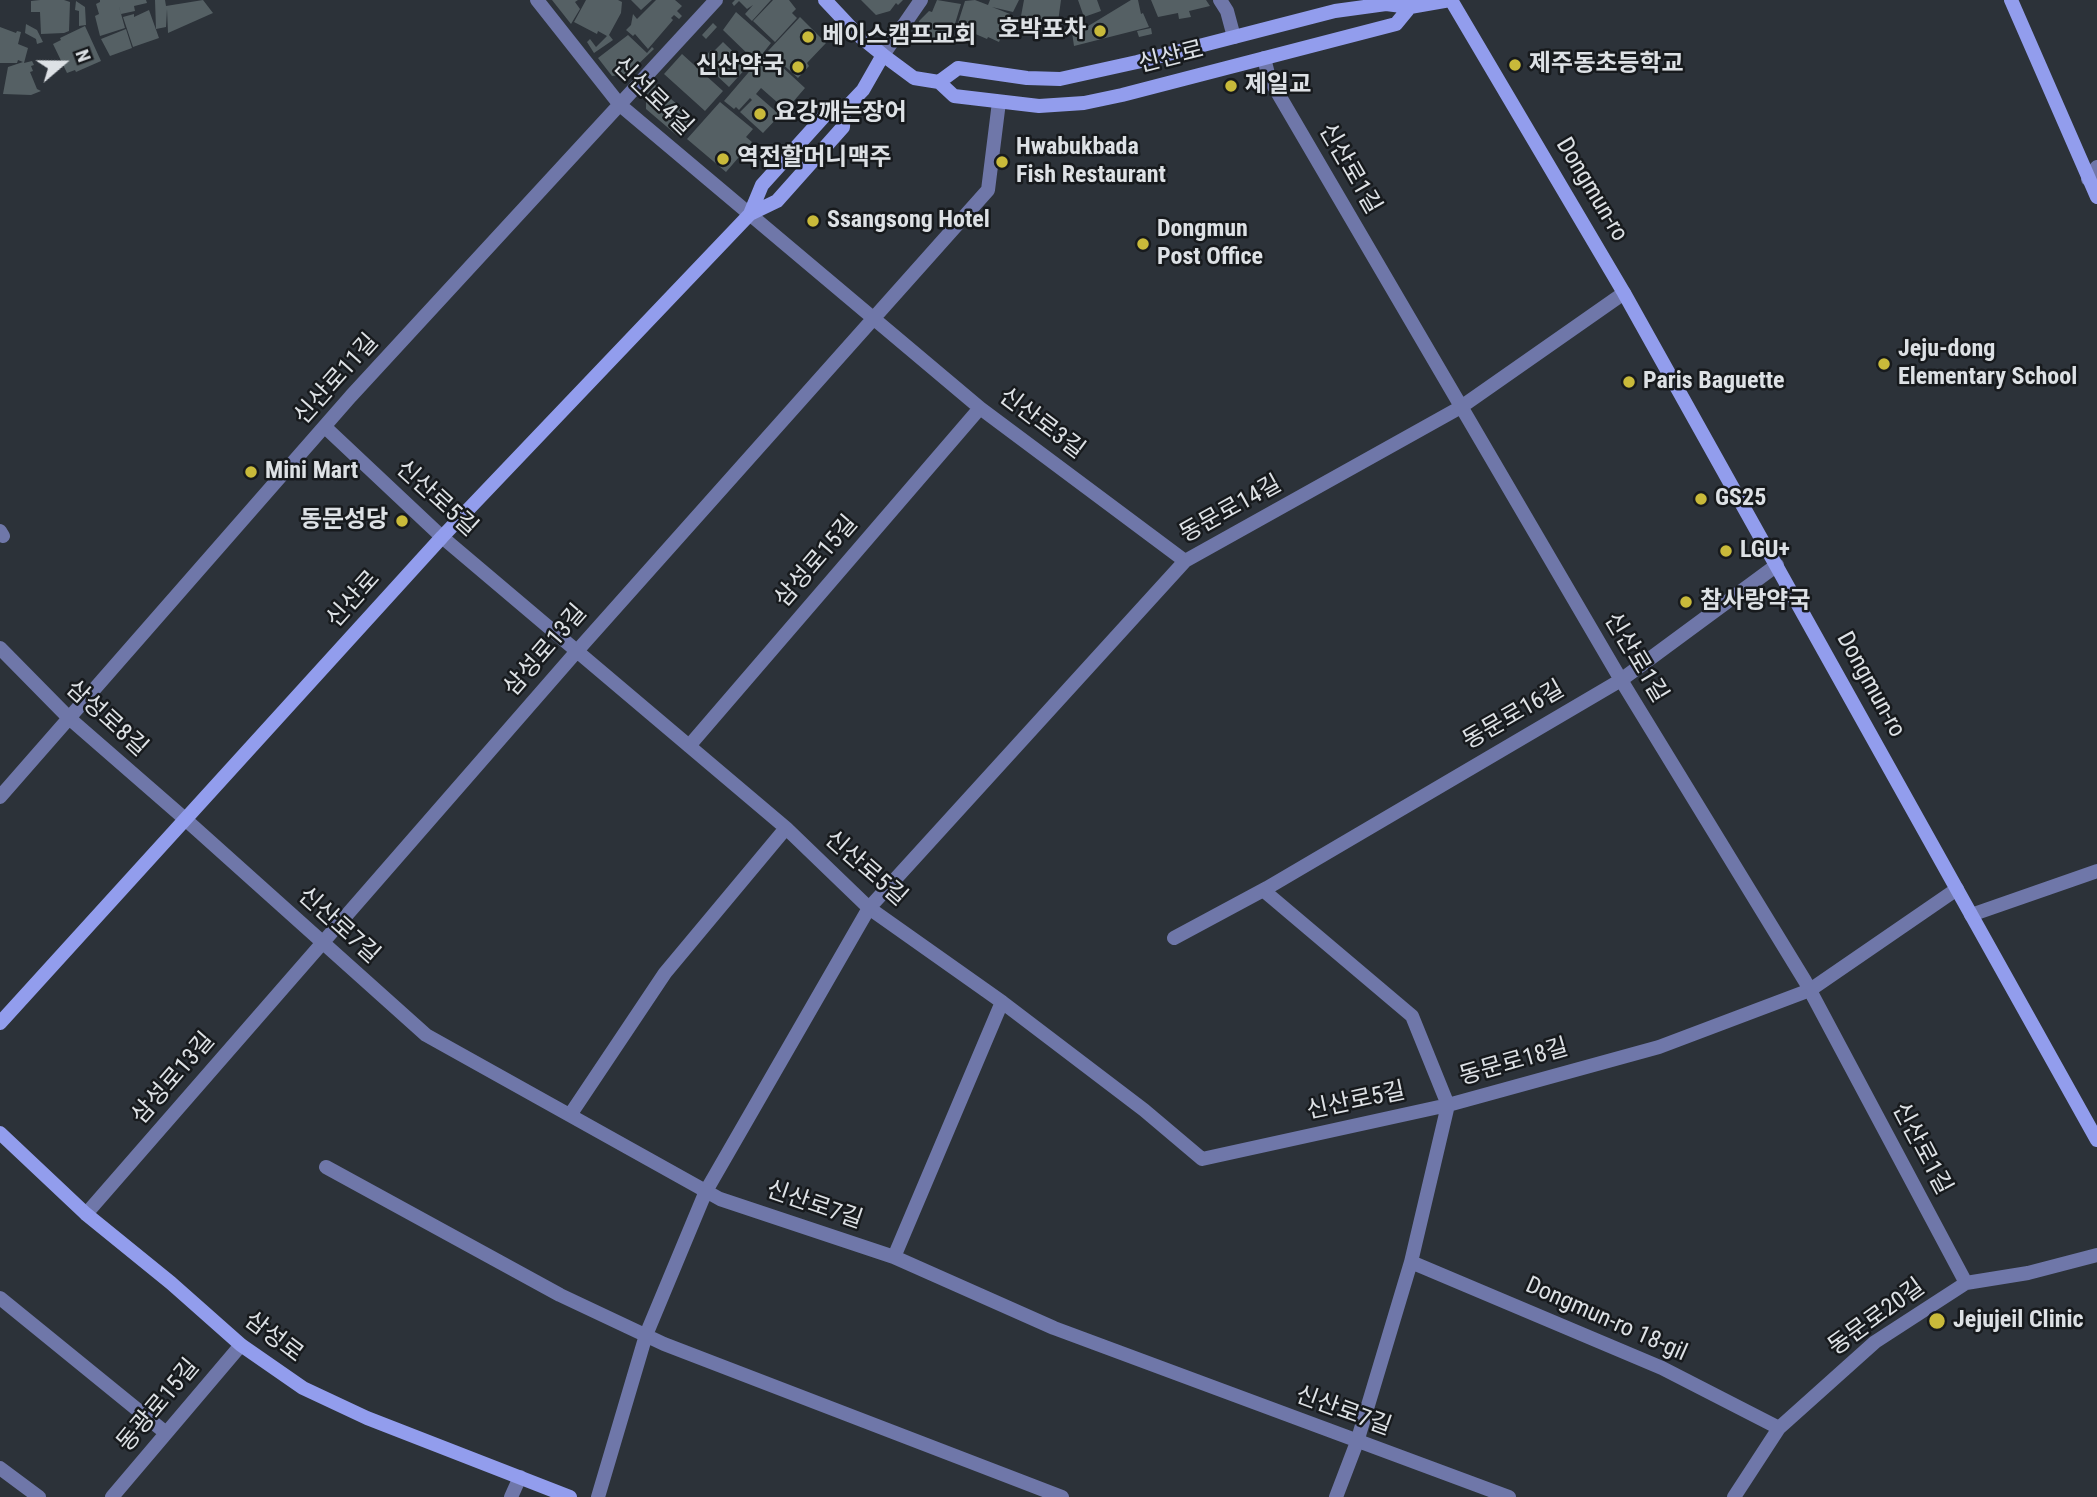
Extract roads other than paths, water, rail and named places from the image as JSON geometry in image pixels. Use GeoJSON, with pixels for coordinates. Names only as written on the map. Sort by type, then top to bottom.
{"type":"FeatureCollection","features":[{"type":"Feature","properties":{"kind":"main road"},"geometry":{"type":"LineString","coordinates":[[825,0],[857,34],[883,55]]}},
{"type":"Feature","properties":{"kind":"main road"},"geometry":{"type":"LineString","coordinates":[[1335,11],[1350,0]]}},
{"type":"Feature","properties":{"kind":"main road","name":"신산로"},"geometry":{"type":"LineString","coordinates":[[939,82],[958,68],[1027,78],[1060,79],[1335,11],[1386,4],[1410,7],[1451,0]]}},
{"type":"Feature","properties":{"kind":"main road","name":"Dongmun-ro"},"geometry":{"type":"LineString","coordinates":[[1451,0],[1625,293],[2097,1140]]}},
{"type":"Feature","properties":{"kind":"main road"},"geometry":{"type":"LineString","coordinates":[[2011,0],[2097,197]]}},
{"type":"Feature","properties":{"kind":"main road","name":"신산로"},"geometry":{"type":"LineString","coordinates":[[750,215],[762,185],[827,113],[844,110],[863,90],[883,55],[914,78],[939,82],[954,96],[1039,106],[1084,103],[1396,24],[1410,7]]}},
{"type":"Feature","properties":{"kind":"main road","name":"신산로"},"geometry":{"type":"LineString","coordinates":[[0,1023],[442,537],[750,215],[776,201],[843,127],[844,110]]}},
{"type":"Feature","properties":{"kind":"main road","name":"삼성로"},"geometry":{"type":"LineString","coordinates":[[0,1133],[86,1214],[242,1345],[303,1388],[367,1418],[570,1497]]}},
{"type":"Feature","properties":{"kind":"street","name":"신선로4길"},"geometry":{"type":"LineString","coordinates":[[537,0],[620,105],[874,318]]}},
{"type":"Feature","properties":{"kind":"street","name":"신산로11길"},"geometry":{"type":"LineString","coordinates":[[0,797],[325,427],[716,0]]}},
{"type":"Feature","properties":{"kind":"street"},"geometry":{"type":"LineString","coordinates":[[883,55],[921,0]]}},
{"type":"Feature","properties":{"kind":"street"},"geometry":{"type":"LineString","coordinates":[[1220,0],[1227,11],[1234,37]]}},
{"type":"Feature","properties":{"kind":"street","name":"신산로1길"},"geometry":{"type":"LineString","coordinates":[[1264,58],[1269,78],[1461,407],[1621,680],[1810,990],[1966,1283]]}},
{"type":"Feature","properties":{"kind":"street","name":"삼성로13길"},"geometry":{"type":"LineString","coordinates":[[86,1214],[577,651],[988,190],[999,102]]}},
{"type":"Feature","properties":{"kind":"street"},"geometry":{"type":"LineString","coordinates":[[2088,179],[2097,167]]}},
{"type":"Feature","properties":{"kind":"street","name":"동문로14길"},"geometry":{"type":"LineString","coordinates":[[598,1497],[646,1335],[706,1191],[869,908],[1185,561],[1461,407],[1625,293]]}},
{"type":"Feature","properties":{"kind":"street","name":"신산로3길"},"geometry":{"type":"LineString","coordinates":[[874,318],[980,408],[1185,561]]}},
{"type":"Feature","properties":{"kind":"street","name":"삼성로15길"},"geometry":{"type":"LineString","coordinates":[[689,746],[980,408]]}},
{"type":"Feature","properties":{"kind":"street","name":"신산로5길"},"geometry":{"type":"LineString","coordinates":[[325,427],[442,537],[786,828],[869,908],[1002,1002],[1144,1110],[1202,1159],[1448,1105]]}},
{"type":"Feature","properties":{"kind":"street","name":"동문로16길"},"geometry":{"type":"LineString","coordinates":[[1174,938],[1263,890],[1621,680],[1777,565]]}},
{"type":"Feature","properties":{"kind":"street","name":"삼성로8길"},"geometry":{"type":"LineString","coordinates":[[0,648],[69,718],[185,819]]}},
{"type":"Feature","properties":{"kind":"street","name":"신산로7길"},"geometry":{"type":"LineString","coordinates":[[185,819],[426,1035],[720,1199],[894,1257],[1054,1328],[1508,1497]]}},
{"type":"Feature","properties":{"kind":"street"},"geometry":{"type":"LineString","coordinates":[[570,1115],[665,973],[786,828]]}},
{"type":"Feature","properties":{"kind":"street"},"geometry":{"type":"LineString","coordinates":[[1971,915],[2097,871]]}},
{"type":"Feature","properties":{"kind":"street"},"geometry":{"type":"LineString","coordinates":[[1263,890],[1412,1016],[1448,1105]]}},
{"type":"Feature","properties":{"kind":"street","name":"동문로18길"},"geometry":{"type":"LineString","coordinates":[[1336,1497],[1357,1442],[1412,1262],[1448,1105],[1659,1047],[1810,990],[1957,890]]}},
{"type":"Feature","properties":{"kind":"street"},"geometry":{"type":"LineString","coordinates":[[894,1257],[1002,1002]]}},
{"type":"Feature","properties":{"kind":"street"},"geometry":{"type":"LineString","coordinates":[[326,1167],[560,1295],[646,1335],[1062,1497]]}},
{"type":"Feature","properties":{"kind":"street","name":"동문로20길"},"geometry":{"type":"LineString","coordinates":[[1734,1497],[1779,1428],[1875,1342],[1966,1283],[2028,1273],[2097,1255]]}},
{"type":"Feature","properties":{"kind":"street","name":"Dongmun-ro 18-gil"},"geometry":{"type":"LineString","coordinates":[[1412,1262],[1662,1368],[1779,1428]]}},
{"type":"Feature","properties":{"kind":"street"},"geometry":{"type":"LineString","coordinates":[[0,1298],[166,1433]]}},
{"type":"Feature","properties":{"kind":"street","name":"동광로15길"},"geometry":{"type":"LineString","coordinates":[[112,1497],[242,1345]]}},
{"type":"Feature","properties":{"kind":"street"},"geometry":{"type":"LineString","coordinates":[[0,1468],[39,1497]]}},
{"type":"Feature","properties":{"kind":"street"},"geometry":{"type":"LineString","coordinates":[[511,1497],[520,1477]]}},
{"type":"Feature","properties":{"kind":"street"},"geometry":{"type":"LineString","coordinates":[[12,1497],[22,1484]]}},
{"type":"Feature","properties":{"kind":"place","name":"호박포차"},"geometry":{"type":"Point","coordinates":[1100,31]}},
{"type":"Feature","properties":{"kind":"place","name":"베이스캠프교회"},"geometry":{"type":"Point","coordinates":[808,37]}},
{"type":"Feature","properties":{"kind":"place","name":"제주동초등학교"},"geometry":{"type":"Point","coordinates":[1515,65]}},
{"type":"Feature","properties":{"kind":"place","name":"신산약국"},"geometry":{"type":"Point","coordinates":[798,67]}},
{"type":"Feature","properties":{"kind":"place","name":"제일교"},"geometry":{"type":"Point","coordinates":[1231,86]}},
{"type":"Feature","properties":{"kind":"place","name":"요강깨는장어"},"geometry":{"type":"Point","coordinates":[760,114]}},
{"type":"Feature","properties":{"kind":"place","name":"역전할머니맥주"},"geometry":{"type":"Point","coordinates":[723,159]}},
{"type":"Feature","properties":{"kind":"place","name":"Hwabukbada Fish Restaurant"},"geometry":{"type":"Point","coordinates":[1002,162]}},
{"type":"Feature","properties":{"kind":"place","name":"Ssangsong Hotel"},"geometry":{"type":"Point","coordinates":[813,221]}},
{"type":"Feature","properties":{"kind":"place","name":"Dongmun Post Office"},"geometry":{"type":"Point","coordinates":[1143,244]}},
{"type":"Feature","properties":{"kind":"place","name":"Jeju-dong Elementary School"},"geometry":{"type":"Point","coordinates":[1884,364]}},
{"type":"Feature","properties":{"kind":"place","name":"Paris Baguette"},"geometry":{"type":"Point","coordinates":[1629,382]}},
{"type":"Feature","properties":{"kind":"place","name":"Mini Mart"},"geometry":{"type":"Point","coordinates":[251,472]}},
{"type":"Feature","properties":{"kind":"place","name":"GS25"},"geometry":{"type":"Point","coordinates":[1701,499]}},
{"type":"Feature","properties":{"kind":"place","name":"동문성당"},"geometry":{"type":"Point","coordinates":[402,521]}},
{"type":"Feature","properties":{"kind":"place","name":"LGU+"},"geometry":{"type":"Point","coordinates":[1726,551]}},
{"type":"Feature","properties":{"kind":"place","name":"참사랑약국"},"geometry":{"type":"Point","coordinates":[1686,602]}},
{"type":"Feature","properties":{"kind":"place","name":"Jejujeil Clinic"},"geometry":{"type":"Point","coordinates":[1937,1321]}}]}
